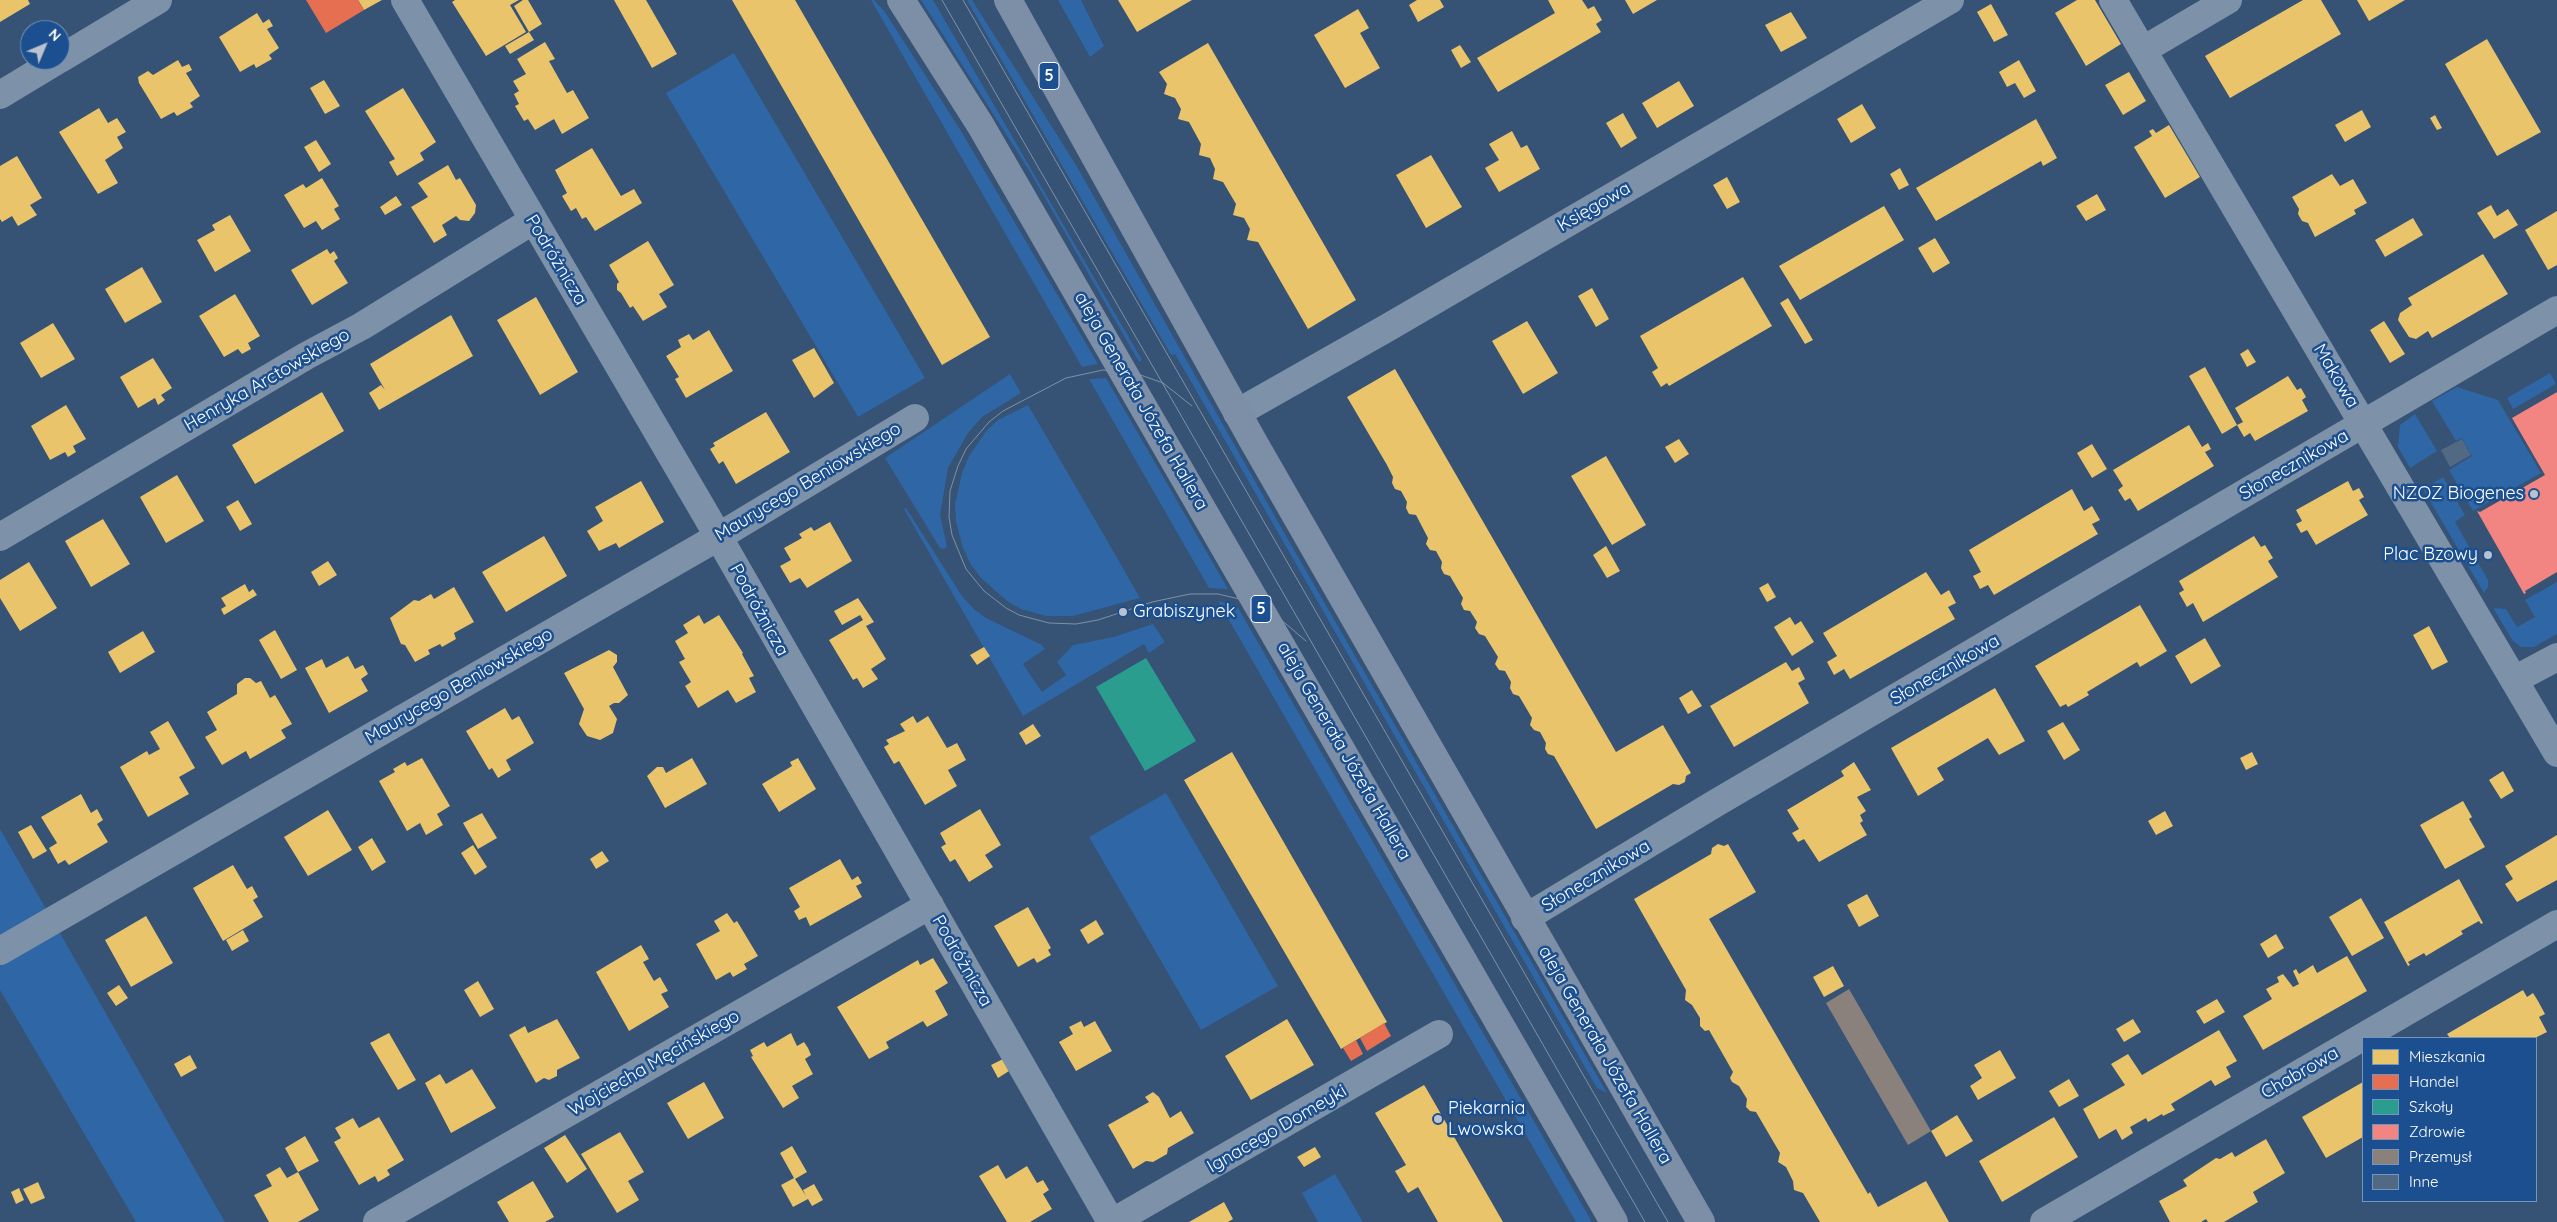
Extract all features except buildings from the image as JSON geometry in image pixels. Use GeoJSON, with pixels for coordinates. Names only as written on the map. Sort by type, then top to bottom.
{"type":"FeatureCollection","features":[{"type":"Feature","properties":{"kind":"main road","name":"aleja Generała Józefa Hallera"},"geometry":{"type":"LineString","coordinates":[[900,0],[982,126],[1614,1222]]}},
{"type":"Feature","properties":{"kind":"main road","name":"aleja Generała Józefa Hallera"},"geometry":{"type":"LineString","coordinates":[[1008,0],[1237,413],[1701,1222]]}},
{"type":"Feature","properties":{"kind":"street"},"geometry":{"type":"LineString","coordinates":[[70,53],[158,0]]}},
{"type":"Feature","properties":{"kind":"street","name":"Podróżnicza"},"geometry":{"type":"LineString","coordinates":[[405,0],[532,221],[718,537],[802,687],[1112,1222]]}},
{"type":"Feature","properties":{"kind":"street","name":"Księgowa"},"geometry":{"type":"LineString","coordinates":[[1237,413],[1381,332],[1950,0]]}},
{"type":"Feature","properties":{"kind":"street","name":"Makowa"},"geometry":{"type":"LineString","coordinates":[[2113,0],[2365,424],[2557,753]]}},
{"type":"Feature","properties":{"kind":"street"},"geometry":{"type":"LineString","coordinates":[[2143,50],[2228,0]]}},
{"type":"Feature","properties":{"kind":"street"},"geometry":{"type":"LineString","coordinates":[[0,95],[42,70]]}},
{"type":"Feature","properties":{"kind":"street","name":"Henryka Arctowskiego"},"geometry":{"type":"LineString","coordinates":[[0,537],[306,356],[362,326],[532,221]]}},
{"type":"Feature","properties":{"kind":"street"},"geometry":{"type":"LineString","coordinates":[[2365,424],[2557,310]]}},
{"type":"Feature","properties":{"kind":"street","name":"Maurycego Beniowskiego"},"geometry":{"type":"LineString","coordinates":[[0,951],[718,537],[915,418]]}},
{"type":"Feature","properties":{"kind":"street","name":"Słonecznikowa"},"geometry":{"type":"LineString","coordinates":[[1525,918],[2365,424]]}},
{"type":"Feature","properties":{"kind":"street"},"geometry":{"type":"LineString","coordinates":[[2514,680],[2557,657]]}},
{"type":"Feature","properties":{"kind":"street","name":"Wojciecha Męcińskiego"},"geometry":{"type":"LineString","coordinates":[[377,1222],[930,905]]}},
{"type":"Feature","properties":{"kind":"street","name":"Chabrowa"},"geometry":{"type":"LineString","coordinates":[[2362,1037],[2557,924]]}},
{"type":"Feature","properties":{"kind":"street","name":"Ignacego Domeyki"},"geometry":{"type":"LineString","coordinates":[[1112,1222],[1439,1034]]}},
{"type":"Feature","properties":{"kind":"street","name":"Chabrowa"},"geometry":{"type":"LineString","coordinates":[[2044,1222],[2362,1037]]}},
{"type":"Feature","properties":{"kind":"shaded area"},"geometry":{"type":"Polygon","coordinates":[[[871,0],[874,0],[885,12],[961,131],[1098,364],[1082,367],[871,0]]]}},
{"type":"Feature","properties":{"kind":"shaded area"},"geometry":{"type":"Polygon","coordinates":[[[921,0],[933,0],[1142,360],[1139,362],[1030,172],[921,0]]]}},
{"type":"Feature","properties":{"kind":"shaded area"},"geometry":{"type":"Polygon","coordinates":[[[967,0],[972,0],[1076,165],[1290,543],[1607,1093],[1597,1088],[1175,354],[1171,355],[967,0]]]}},
{"type":"Feature","properties":{"kind":"shaded area"},"geometry":{"type":"Polygon","coordinates":[[[1058,0],[1081,0],[1104,46],[1090,57],[1058,0]]]}},
{"type":"Feature","properties":{"kind":"shaded area"},"geometry":{"type":"Polygon","coordinates":[[[734,53],[925,378],[858,417],[666,93],[734,53]]]}},
{"type":"Feature","properties":{"kind":"shaded area"},"geometry":{"type":"Polygon","coordinates":[[[2550,373],[2556,384],[2513,409],[2507,398],[2550,373]]]}},
{"type":"Feature","properties":{"kind":"shaded area"},"geometry":{"type":"Polygon","coordinates":[[[1010,374],[1021,393],[982,417],[968,433],[948,468],[940,515],[947,546],[944,549],[940,548],[885,458],[1010,374]]]}},
{"type":"Feature","properties":{"kind":"shaded area"},"geometry":{"type":"Polygon","coordinates":[[[1106,378],[1228,589],[1209,588],[1089,379],[1106,378]]]}},
{"type":"Feature","properties":{"kind":"shaded area"},"geometry":{"type":"Polygon","coordinates":[[[2457,387],[2498,400],[2541,473],[2473,511],[2449,470],[2472,456],[2462,438],[2456,441],[2432,401],[2457,387]]]}},
{"type":"Feature","properties":{"kind":"shaded area"},"geometry":{"type":"Polygon","coordinates":[[[1028,405],[1140,598],[1073,616],[1046,616],[1021,609],[1007,601],[981,578],[971,565],[963,548],[956,522],[955,504],[962,473],[969,456],[987,430],[998,420],[1028,405]]]}},
{"type":"Feature","properties":{"kind":"shaded area"},"geometry":{"type":"Polygon","coordinates":[[[2415,414],[2437,451],[2410,468],[2398,447],[2400,425],[2415,414]]]}},
{"type":"Feature","properties":{"kind":"shaded area"},"geometry":{"type":"Polygon","coordinates":[[[2443,477],[2465,515],[2455,522],[2488,580],[2488,587],[2484,593],[2423,489],[2443,477]]]}},
{"type":"Feature","properties":{"kind":"shaded area"},"geometry":{"type":"Polygon","coordinates":[[[906,508],[962,596],[974,609],[986,618],[1042,645],[1045,649],[1023,664],[1042,692],[1066,675],[1057,662],[1073,645],[1114,637],[1153,624],[1165,642],[1149,653],[1144,644],[1023,716],[904,509],[906,508]]]}},
{"type":"Feature","properties":{"kind":"shaded area"},"geometry":{"type":"Polygon","coordinates":[[[2557,582],[2557,634],[2534,647],[2521,647],[2513,641],[2493,608],[2506,609],[2517,627],[2535,617],[2525,600],[2557,582]]]}},
{"type":"Feature","properties":{"kind":"shaded area"},"geometry":{"type":"Polygon","coordinates":[[[1218,601],[1237,606],[1592,1222],[1576,1222],[1218,601]]]}},
{"type":"Feature","properties":{"kind":"shaded area"},"geometry":{"type":"Polygon","coordinates":[[[1166,793],[1278,986],[1201,1030],[1089,837],[1166,793]]]}},
{"type":"Feature","properties":{"kind":"shaded area"},"geometry":{"type":"Polygon","coordinates":[[[0,829],[225,1222],[136,1222],[0,990],[0,829]]]}},
{"type":"Feature","properties":{"kind":"shaded area"},"geometry":{"type":"Polygon","coordinates":[[[1335,1174],[1363,1222],[1318,1222],[1302,1193],[1335,1174]]]}},
{"type":"Feature","properties":{"kind":"tram line"},"geometry":{"type":"LineString","coordinates":[[942,0],[1645,1222]]}},
{"type":"Feature","properties":{"kind":"tram line"},"geometry":{"type":"LineString","coordinates":[[963,0],[1668,1222]]}},
{"type":"Feature","properties":{"kind":"tram line"},"geometry":{"type":"LineString","coordinates":[[1192,406],[1163,383],[1135,373],[1103,370],[1066,378],[1003,411],[989,422],[966,449],[950,491],[949,517],[952,535],[966,569],[984,591],[1006,608],[1019,615],[1049,623],[1076,624],[1098,620],[1152,602],[1190,594],[1218,594],[1248,601],[1273,613],[1306,641]]}},
{"type":"Feature","properties":{"kind":"place","name":"NZOZ Biogenes"},"geometry":{"type":"Point","coordinates":[2534,494]}},
{"type":"Feature","properties":{"kind":"place","name":"Plac Bzowy"},"geometry":{"type":"Point","coordinates":[2488,555]}},
{"type":"Feature","properties":{"kind":"place","name":"Grabiszynek"},"geometry":{"type":"Point","coordinates":[1123,612]}},
{"type":"Feature","properties":{"kind":"place","name":"Piekarnia Lwowska"},"geometry":{"type":"Point","coordinates":[1438,1119]}}]}
